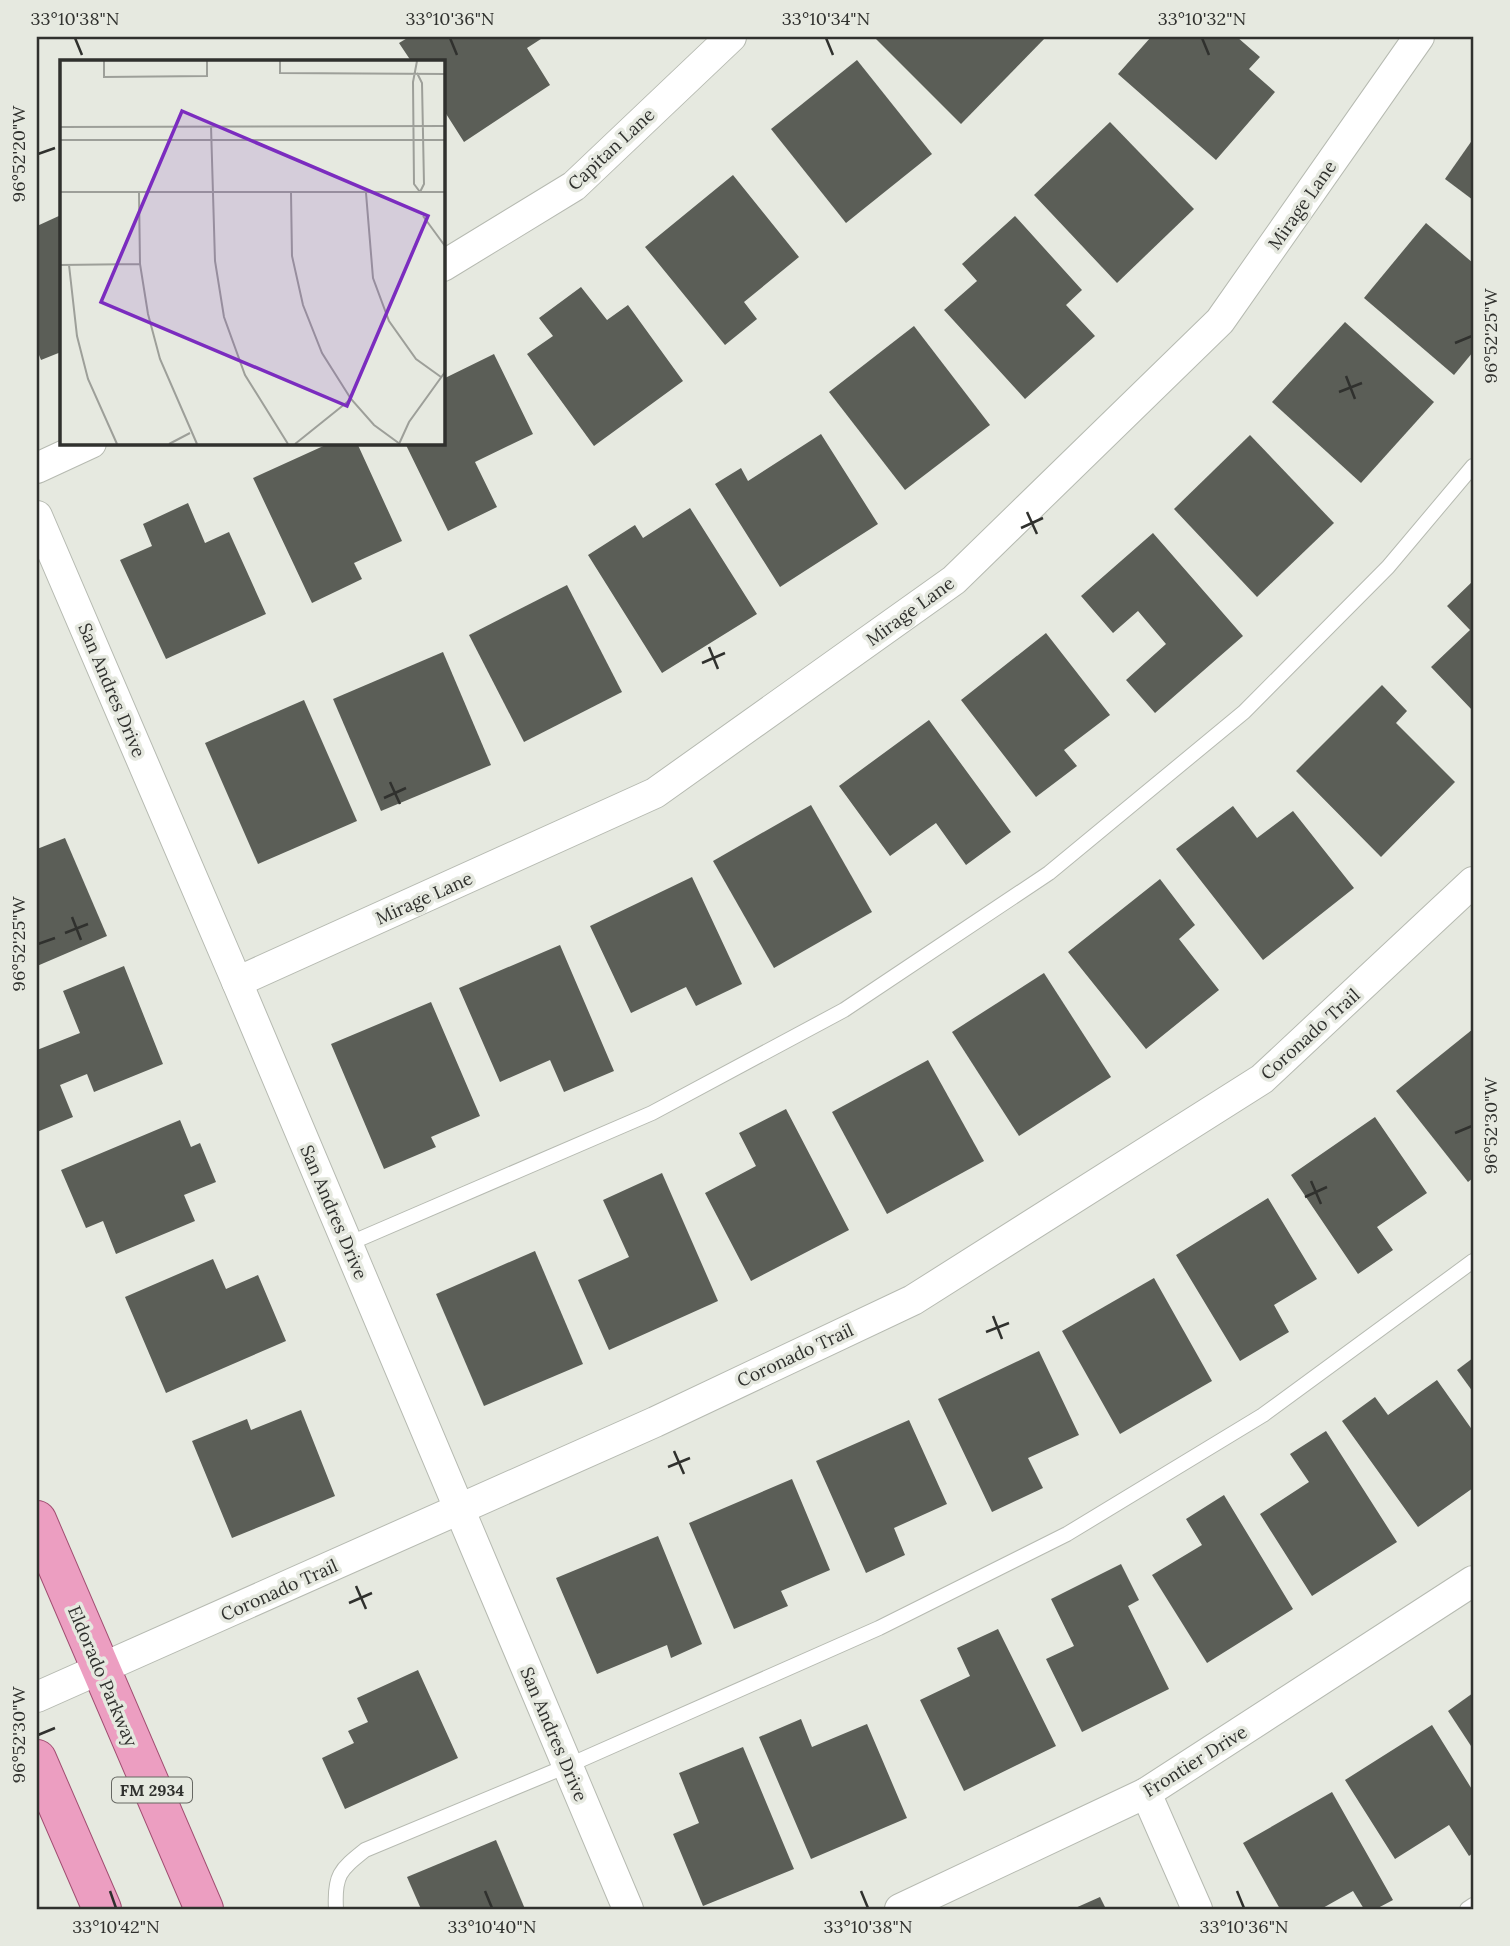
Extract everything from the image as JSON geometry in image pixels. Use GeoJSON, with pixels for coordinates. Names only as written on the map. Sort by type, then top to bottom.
{"type":"FeatureCollection","features":[{"type":"Feature","properties":{"kind":"main road","name":"Eldorado Parkway"},"geometry":{"type":"LineString","coordinates":[[37,1520],[204,1909]]}},
{"type":"Feature","properties":{"kind":"main road"},"geometry":{"type":"LineString","coordinates":[[37,1759],[102,1909]]}},
{"type":"Feature","properties":{"kind":"street","name":"Capitan Lane"},"geometry":{"type":"LineString","coordinates":[[444,265],[574,186],[731,37]]}},
{"type":"Feature","properties":{"kind":"street","name":"Mirage Lane"},"geometry":{"type":"LineString","coordinates":[[237,982],[655,793],[954,580],[1220,321],[1419,37]]}},
{"type":"Feature","properties":{"kind":"street"},"geometry":{"type":"LineString","coordinates":[[37,468],[89,444]]}},
{"type":"Feature","properties":{"kind":"street","name":"San Andres Drive"},"geometry":{"type":"LineString","coordinates":[[37,516],[237,982],[628,1909]]}},
{"type":"Feature","properties":{"kind":"street","name":"Coronado Trail"},"geometry":{"type":"LineString","coordinates":[[37,1697],[460,1510],[913,1300],[1262,1079],[1473,883]]}},
{"type":"Feature","properties":{"kind":"street","name":"Frontier Drive"},"geometry":{"type":"LineString","coordinates":[[900,1909],[1146,1793],[1473,1581]]}},
{"type":"Feature","properties":{"kind":"street"},"geometry":{"type":"LineString","coordinates":[[1146,1793],[1197,1909]]}},
{"type":"Feature","properties":{"kind":"lane"},"geometry":{"type":"LineString","coordinates":[[348,1244],[652,1113],[844,1010],[1049,873],[1244,712],[1388,567],[1473,466]]}},
{"type":"Feature","properties":{"kind":"lane"},"geometry":{"type":"LineString","coordinates":[[337,1909],[335,1890],[341,1869],[365,1850],[567,1766],[879,1628],[1067,1534],[1263,1415],[1473,1261]]}},
{"type":"Feature","properties":{"kind":"lane"},"geometry":{"type":"LineString","coordinates":[[1467,1909],[1473,1905]]}},
{"type":"Feature","properties":{"kind":"building"},"geometry":{"type":"Polygon","coordinates":[[[409,37],[544,37],[527,48],[550,85],[464,142],[444,111],[444,60],[410,60],[399,43],[409,37]]]}},
{"type":"Feature","properties":{"kind":"building"},"geometry":{"type":"Polygon","coordinates":[[[874,37],[1046,37],[961,124],[874,37]]]}},
{"type":"Feature","properties":{"kind":"building"},"geometry":{"type":"Polygon","coordinates":[[[1151,37],[1237,37],[1260,57],[1249,69],[1275,92],[1216,160],[1118,74],[1151,37]]]}},
{"type":"Feature","properties":{"kind":"building"},"geometry":{"type":"Polygon","coordinates":[[[857,60],[932,154],[846,223],[771,129],[857,60]]]}},
{"type":"Feature","properties":{"kind":"building"},"geometry":{"type":"Polygon","coordinates":[[[1110,122],[1194,209],[1117,283],[1034,195],[1110,122]]]}},
{"type":"Feature","properties":{"kind":"building"},"geometry":{"type":"Polygon","coordinates":[[[1473,139],[1473,200],[1445,179],[1473,139]]]}},
{"type":"Feature","properties":{"kind":"building"},"geometry":{"type":"Polygon","coordinates":[[[733,175],[799,257],[744,302],[757,319],[725,345],[645,247],[733,175]]]}},
{"type":"Feature","properties":{"kind":"building"},"geometry":{"type":"Polygon","coordinates":[[[60,215],[60,352],[41,360],[37,350],[37,226],[60,215]]]}},
{"type":"Feature","properties":{"kind":"building"},"geometry":{"type":"Polygon","coordinates":[[[1015,216],[1082,290],[1066,305],[1095,336],[1025,399],[944,310],[977,281],[962,264],[1015,216]]]}},
{"type":"Feature","properties":{"kind":"building"},"geometry":{"type":"Polygon","coordinates":[[[1426,223],[1473,263],[1473,352],[1454,375],[1364,298],[1426,223]]]}},
{"type":"Feature","properties":{"kind":"building"},"geometry":{"type":"Polygon","coordinates":[[[581,287],[607,320],[628,305],[683,381],[594,446],[527,354],[553,336],[539,318],[581,287]]]}},
{"type":"Feature","properties":{"kind":"building"},"geometry":{"type":"Polygon","coordinates":[[[1345,322],[1434,402],[1361,483],[1272,402],[1345,322]]]}},
{"type":"Feature","properties":{"kind":"building"},"geometry":{"type":"Polygon","coordinates":[[[914,326],[990,425],[905,490],[829,392],[914,326]]]}},
{"type":"Feature","properties":{"kind":"building"},"geometry":{"type":"Polygon","coordinates":[[[494,354],[533,434],[475,462],[497,507],[448,531],[405,444],[444,444],[444,379],[494,354]]]}},
{"type":"Feature","properties":{"kind":"building"},"geometry":{"type":"Polygon","coordinates":[[[821,434],[878,524],[780,587],[715,484],[741,468],[748,481],[821,434]]]}},
{"type":"Feature","properties":{"kind":"building"},"geometry":{"type":"Polygon","coordinates":[[[1250,435],[1334,523],[1257,597],[1174,509],[1250,435]]]}},
{"type":"Feature","properties":{"kind":"building"},"geometry":{"type":"Polygon","coordinates":[[[328,444],[357,444],[402,541],[354,563],[362,579],[312,603],[253,478],[328,444]]]}},
{"type":"Feature","properties":{"kind":"building"},"geometry":{"type":"Polygon","coordinates":[[[188,503],[205,543],[229,532],[266,614],[166,659],[120,560],[152,546],[143,524],[188,503]]]}},
{"type":"Feature","properties":{"kind":"building"},"geometry":{"type":"Polygon","coordinates":[[[690,508],[757,614],[662,673],[588,555],[635,525],[643,538],[690,508]]]}},
{"type":"Feature","properties":{"kind":"building"},"geometry":{"type":"Polygon","coordinates":[[[1153,533],[1243,636],[1155,713],[1126,680],[1166,644],[1138,611],[1113,633],[1081,596],[1153,533]]]}},
{"type":"Feature","properties":{"kind":"building"},"geometry":{"type":"Polygon","coordinates":[[[1473,581],[1473,711],[1431,667],[1470,630],[1447,606],[1473,581]]]}},
{"type":"Feature","properties":{"kind":"building"},"geometry":{"type":"Polygon","coordinates":[[[567,585],[622,692],[524,742],[469,635],[567,585]]]}},
{"type":"Feature","properties":{"kind":"building"},"geometry":{"type":"Polygon","coordinates":[[[1046,633],[1110,715],[1064,750],[1077,766],[1036,797],[961,700],[1046,633]]]}},
{"type":"Feature","properties":{"kind":"building"},"geometry":{"type":"Polygon","coordinates":[[[443,652],[491,765],[381,811],[333,699],[443,652]]]}},
{"type":"Feature","properties":{"kind":"building"},"geometry":{"type":"Polygon","coordinates":[[[1382,685],[1407,711],[1396,723],[1455,782],[1381,857],[1296,771],[1382,685]]]}},
{"type":"Feature","properties":{"kind":"building"},"geometry":{"type":"Polygon","coordinates":[[[304,700],[357,821],[258,864],[205,743],[304,700]]]}},
{"type":"Feature","properties":{"kind":"building"},"geometry":{"type":"Polygon","coordinates":[[[929,720],[1011,832],[966,865],[936,823],[890,856],[839,786],[929,720]]]}},
{"type":"Feature","properties":{"kind":"building"},"geometry":{"type":"Polygon","coordinates":[[[811,805],[872,912],[774,968],[713,861],[811,805]]]}},
{"type":"Feature","properties":{"kind":"building"},"geometry":{"type":"Polygon","coordinates":[[[1233,806],[1257,838],[1293,811],[1354,888],[1263,960],[1176,849],[1233,806]]]}},
{"type":"Feature","properties":{"kind":"building"},"geometry":{"type":"Polygon","coordinates":[[[65,838],[107,936],[37,966],[37,849],[65,838]]]}},
{"type":"Feature","properties":{"kind":"building"},"geometry":{"type":"Polygon","coordinates":[[[692,877],[742,984],[696,1006],[686,987],[631,1013],[590,926],[692,877]]]}},
{"type":"Feature","properties":{"kind":"building"},"geometry":{"type":"Polygon","coordinates":[[[1160,879],[1195,925],[1179,939],[1219,990],[1146,1049],[1068,952],[1160,879]]]}},
{"type":"Feature","properties":{"kind":"building"},"geometry":{"type":"Polygon","coordinates":[[[560,945],[614,1071],[564,1092],[550,1060],[500,1082],[459,988],[560,945]]]}},
{"type":"Feature","properties":{"kind":"building"},"geometry":{"type":"Polygon","coordinates":[[[124,966],[163,1064],[94,1092],[87,1074],[60,1085],[73,1117],[37,1132],[37,1050],[80,1033],[63,991],[124,966]]]}},
{"type":"Feature","properties":{"kind":"building"},"geometry":{"type":"Polygon","coordinates":[[[1044,973],[1111,1077],[1019,1136],[952,1032],[1044,973]]]}},
{"type":"Feature","properties":{"kind":"building"},"geometry":{"type":"Polygon","coordinates":[[[431,1002],[480,1116],[431,1137],[436,1147],[384,1169],[331,1044],[431,1002]]]}},
{"type":"Feature","properties":{"kind":"building"},"geometry":{"type":"Polygon","coordinates":[[[1473,1029],[1473,1178],[1468,1182],[1396,1091],[1473,1029]]]}},
{"type":"Feature","properties":{"kind":"building"},"geometry":{"type":"Polygon","coordinates":[[[928,1060],[984,1161],[887,1214],[832,1112],[928,1060]]]}},
{"type":"Feature","properties":{"kind":"building"},"geometry":{"type":"Polygon","coordinates":[[[786,1109],[849,1230],[751,1281],[705,1193],[756,1166],[739,1133],[786,1109]]]}},
{"type":"Feature","properties":{"kind":"building"},"geometry":{"type":"Polygon","coordinates":[[[1375,1117],[1427,1193],[1377,1227],[1393,1250],[1358,1274],[1291,1175],[1375,1117]]]}},
{"type":"Feature","properties":{"kind":"building"},"geometry":{"type":"Polygon","coordinates":[[[180,1120],[191,1147],[200,1143],[216,1182],[184,1195],[195,1221],[116,1254],[103,1221],[86,1228],[61,1170],[180,1120]]]}},
{"type":"Feature","properties":{"kind":"building"},"geometry":{"type":"Polygon","coordinates":[[[662,1173],[718,1301],[609,1350],[578,1280],[629,1257],[603,1200],[662,1173]]]}},
{"type":"Feature","properties":{"kind":"building"},"geometry":{"type":"Polygon","coordinates":[[[1268,1198],[1317,1279],[1274,1305],[1289,1332],[1240,1361],[1176,1255],[1268,1198]]]}},
{"type":"Feature","properties":{"kind":"building"},"geometry":{"type":"Polygon","coordinates":[[[535,1251],[583,1364],[484,1406],[436,1294],[535,1251]]]}},
{"type":"Feature","properties":{"kind":"building"},"geometry":{"type":"Polygon","coordinates":[[[213,1259],[226,1289],[258,1275],[286,1341],[166,1393],[125,1297],[213,1259]]]}},
{"type":"Feature","properties":{"kind":"building"},"geometry":{"type":"Polygon","coordinates":[[[1154,1278],[1212,1381],[1120,1434],[1062,1331],[1154,1278]]]}},
{"type":"Feature","properties":{"kind":"building"},"geometry":{"type":"Polygon","coordinates":[[[1039,1351],[1079,1435],[1028,1458],[1043,1488],[992,1512],[938,1399],[1039,1351]]]}},
{"type":"Feature","properties":{"kind":"building"},"geometry":{"type":"Polygon","coordinates":[[[1473,1358],[1473,1392],[1457,1370],[1473,1358]]]}},
{"type":"Feature","properties":{"kind":"building"},"geometry":{"type":"Polygon","coordinates":[[[1437,1380],[1473,1431],[1473,1488],[1418,1527],[1342,1421],[1375,1397],[1388,1415],[1437,1380]]]}},
{"type":"Feature","properties":{"kind":"building"},"geometry":{"type":"Polygon","coordinates":[[[301,1410],[335,1496],[232,1538],[192,1441],[247,1419],[251,1430],[301,1410]]]}},
{"type":"Feature","properties":{"kind":"building"},"geometry":{"type":"Polygon","coordinates":[[[909,1420],[947,1504],[894,1528],[905,1555],[866,1573],[816,1461],[909,1420]]]}},
{"type":"Feature","properties":{"kind":"building"},"geometry":{"type":"Polygon","coordinates":[[[1326,1431],[1397,1542],[1312,1596],[1260,1514],[1309,1482],[1290,1454],[1326,1431]]]}},
{"type":"Feature","properties":{"kind":"building"},"geometry":{"type":"Polygon","coordinates":[[[792,1479],[830,1570],[781,1591],[788,1606],[734,1629],[689,1523],[792,1479]]]}},
{"type":"Feature","properties":{"kind":"building"},"geometry":{"type":"Polygon","coordinates":[[[1224,1495],[1293,1609],[1207,1663],[1152,1575],[1202,1545],[1186,1519],[1224,1495]]]}},
{"type":"Feature","properties":{"kind":"building"},"geometry":{"type":"Polygon","coordinates":[[[658,1536],[702,1644],[671,1658],[667,1645],[597,1674],[556,1578],[658,1536]]]}},
{"type":"Feature","properties":{"kind":"building"},"geometry":{"type":"Polygon","coordinates":[[[1121,1564],[1139,1600],[1128,1606],[1169,1689],[1082,1732],[1046,1659],[1074,1646],[1051,1599],[1121,1564]]]}},
{"type":"Feature","properties":{"kind":"building"},"geometry":{"type":"Polygon","coordinates":[[[998,1629],[1056,1746],[964,1791],[920,1700],[970,1676],[957,1648],[998,1629]]]}},
{"type":"Feature","properties":{"kind":"building"},"geometry":{"type":"Polygon","coordinates":[[[418,1670],[458,1758],[345,1809],[322,1758],[354,1743],[348,1731],[368,1722],[357,1698],[418,1670]]]}},
{"type":"Feature","properties":{"kind":"building"},"geometry":{"type":"Polygon","coordinates":[[[1473,1693],[1473,1749],[1448,1711],[1473,1693]]]}},
{"type":"Feature","properties":{"kind":"building"},"geometry":{"type":"Polygon","coordinates":[[[801,1719],[812,1747],[867,1724],[907,1818],[811,1859],[759,1737],[801,1719]]]}},
{"type":"Feature","properties":{"kind":"building"},"geometry":{"type":"Polygon","coordinates":[[[1432,1725],[1473,1791],[1473,1853],[1469,1856],[1449,1825],[1395,1859],[1345,1780],[1432,1725]]]}},
{"type":"Feature","properties":{"kind":"building"},"geometry":{"type":"Polygon","coordinates":[[[743,1747],[794,1869],[703,1906],[673,1834],[699,1823],[679,1773],[743,1747]]]}},
{"type":"Feature","properties":{"kind":"building"},"geometry":{"type":"Polygon","coordinates":[[[1332,1792],[1393,1900],[1376,1909],[1364,1909],[1353,1891],[1321,1909],[1280,1909],[1243,1843],[1332,1792]]]}},
{"type":"Feature","properties":{"kind":"building"},"geometry":{"type":"Polygon","coordinates":[[[496,1840],[525,1909],[421,1909],[407,1877],[496,1840]]]}},
{"type":"Feature","properties":{"kind":"building"},"geometry":{"type":"Polygon","coordinates":[[[1100,1897],[1106,1909],[1073,1909],[1100,1897]]]}}]}
